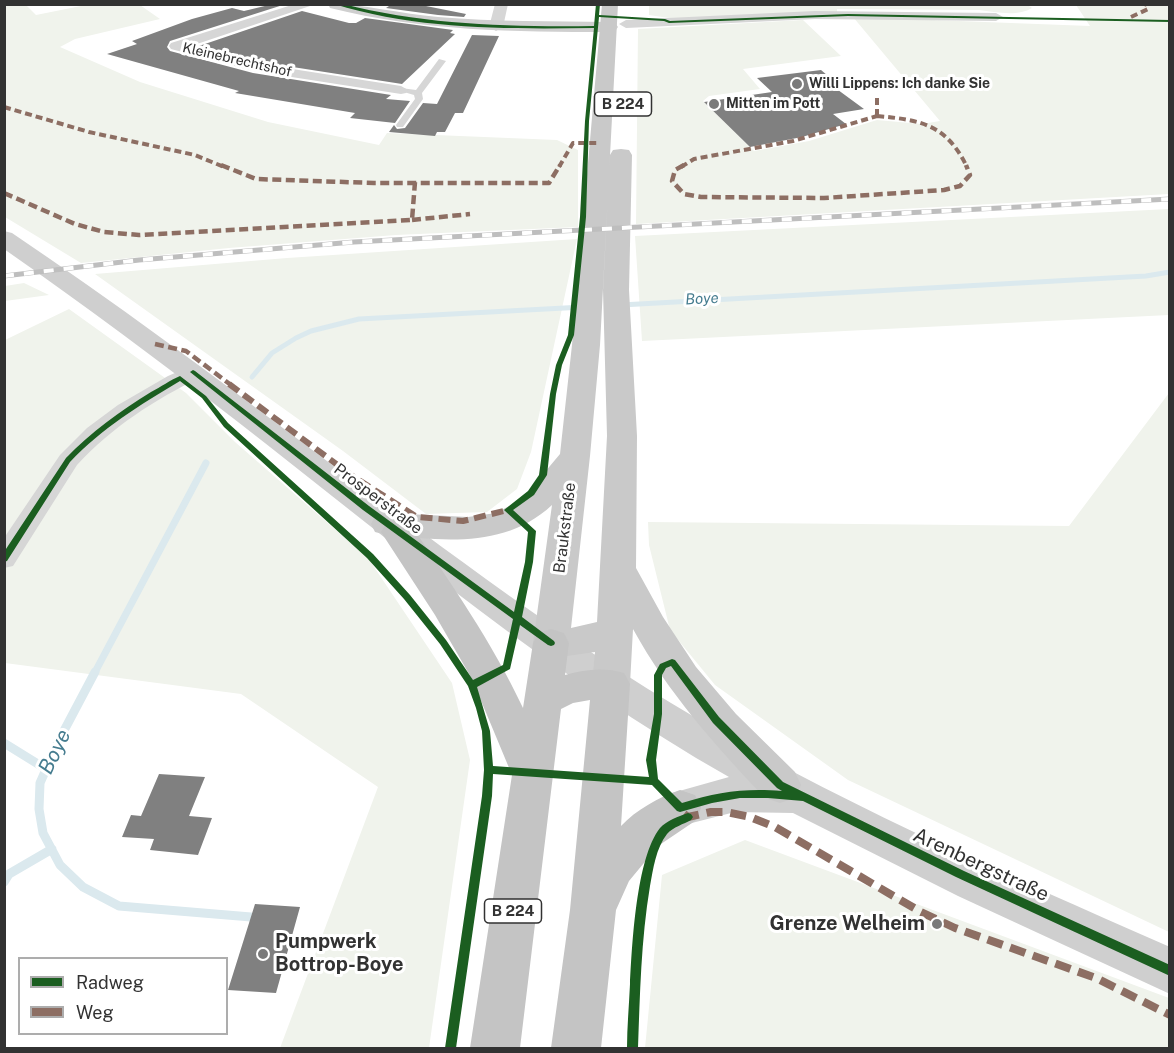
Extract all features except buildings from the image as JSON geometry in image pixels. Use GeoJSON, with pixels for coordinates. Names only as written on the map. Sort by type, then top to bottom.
{"type":"FeatureCollection","features":[{"type":"Feature","properties":{"kind":"highway"},"geometry":{"type":"LineString","coordinates":[[393,528],[448,606],[489,676],[532,773]]}},
{"type":"Feature","properties":{"kind":"highway","name":"Braukstraße"},"geometry":{"type":"LineString","coordinates":[[495,1048],[551,643]]}},
{"type":"Feature","properties":{"kind":"highway"},"geometry":{"type":"LineString","coordinates":[[542,701],[563,690],[586,684],[611,684]]}},
{"type":"Feature","properties":{"kind":"highway","name":"Braukstraße"},"geometry":{"type":"LineString","coordinates":[[576,1048],[593,910],[611,684]]}},
{"type":"Feature","properties":{"kind":"highway"},"geometry":{"type":"LineString","coordinates":[[593,910],[613,867],[643,832],[680,808]]}},
{"type":"Feature","properties":{"kind":"main road"},"geometry":{"type":"LineString","coordinates":[[336,4],[406,19],[496,27],[620,18]]}},
{"type":"Feature","properties":{"kind":"main road","name":"Braukstraße"},"geometry":{"type":"LineString","coordinates":[[610,4],[620,18],[624,85]]}},
{"type":"Feature","properties":{"kind":"main road","name":"Braukstraße"},"geometry":{"type":"LineString","coordinates":[[611,684],[619,568],[622,436],[620,352],[607,311],[589,290],[620,18]]}},
{"type":"Feature","properties":{"kind":"main road","name":"Braukstraße"},"geometry":{"type":"LineString","coordinates":[[551,643],[575,456],[607,311],[622,140]]}},
{"type":"Feature","properties":{"kind":"main road","name":"Prosperstraße"},"geometry":{"type":"LineString","coordinates":[[4,238],[193,372],[393,528],[551,643],[658,714],[791,791]]}},
{"type":"Feature","properties":{"kind":"main road"},"geometry":{"type":"LineString","coordinates":[[393,528],[457,530],[477,529],[499,524],[525,512],[540,500],[575,456]]}},
{"type":"Feature","properties":{"kind":"main road"},"geometry":{"type":"LineString","coordinates":[[619,568],[645,618],[672,662],[716,720],[791,791]]}},
{"type":"Feature","properties":{"kind":"main road"},"geometry":{"type":"LineString","coordinates":[[551,643],[574,643],[596,639],[615,630]]}},
{"type":"Feature","properties":{"kind":"main road"},"geometry":{"type":"LineString","coordinates":[[680,808],[718,795],[791,791]]}},
{"type":"Feature","properties":{"kind":"main road","name":"Arenbergstraße"},"geometry":{"type":"LineString","coordinates":[[791,791],[950,869],[1170,971]]}},
{"type":"Feature","properties":{"kind":"street","name":"Kleinebrechtshof"},"geometry":{"type":"LineString","coordinates":[[310,4],[176,46],[253,67],[401,90]]}},
{"type":"Feature","properties":{"kind":"street"},"geometry":{"type":"LineString","coordinates":[[496,27],[502,4]]}},
{"type":"Feature","properties":{"kind":"street"},"geometry":{"type":"LineString","coordinates":[[620,18],[815,15],[996,17]]}},
{"type":"Feature","properties":{"kind":"street"},"geometry":{"type":"LineString","coordinates":[[4,559],[78,447],[115,417],[193,372]]}},
{"type":"Feature","properties":{"kind":"lane"},"geometry":{"type":"LineString","coordinates":[[400,125],[419,99],[418,93],[442,61]]}},
{"type":"Feature","properties":{"kind":"lane"},"geometry":{"type":"LineString","coordinates":[[401,90],[418,93]]}},
{"type":"Feature","properties":{"kind":"lane"},"geometry":{"type":"LineString","coordinates":[[1105,941],[1170,987]]}},
{"type":"Feature","properties":{"kind":"shaded area"},"geometry":{"type":"Polygon","coordinates":[[[1026,4],[1032,8],[1013,13],[979,10],[837,9],[837,13],[682,20],[649,15],[649,5],[1026,4]]]}},
{"type":"Feature","properties":{"kind":"shaded area"},"geometry":{"type":"Polygon","coordinates":[[[4,5],[26,5],[36,15],[86,5],[140,5],[160,19],[75,39],[60,47],[140,82],[268,122],[379,145],[387,133],[557,140],[578,150],[578,227],[396,235],[229,248],[81,263],[5,217],[4,5]]]}},
{"type":"Feature","properties":{"kind":"shaded area"},"geometry":{"type":"Polygon","coordinates":[[[1076,5],[1169,5],[1169,194],[636,224],[638,29],[803,20],[841,56],[743,69],[760,89],[709,96],[703,101],[754,151],[809,141],[877,120],[922,124],[940,121],[853,17],[1090,26],[1076,5]]]}},
{"type":"Feature","properties":{"kind":"shaded area"},"geometry":{"type":"Polygon","coordinates":[[[1169,209],[1169,315],[642,341],[635,236],[1169,209]]]}},
{"type":"Feature","properties":{"kind":"shaded area"},"geometry":{"type":"Polygon","coordinates":[[[577,239],[531,452],[517,489],[487,512],[426,514],[343,451],[95,274],[287,258],[577,239]]]}},
{"type":"Feature","properties":{"kind":"shaded area"},"geometry":{"type":"Polygon","coordinates":[[[24,283],[49,295],[5,301],[5,286],[24,283]]]}},
{"type":"Feature","properties":{"kind":"shaded area"},"geometry":{"type":"Polygon","coordinates":[[[69,309],[186,393],[235,442],[368,558],[452,683],[470,760],[429,1048],[280,1048],[378,787],[241,694],[5,663],[5,340],[69,309]]]}},
{"type":"Feature","properties":{"kind":"shaded area"},"geometry":{"type":"Polygon","coordinates":[[[1169,393],[1169,932],[848,780],[715,685],[670,630],[649,545],[648,522],[1069,526],[1169,393]]]}},
{"type":"Feature","properties":{"kind":"shaded area"},"geometry":{"type":"Polygon","coordinates":[[[745,840],[1169,998],[1169,1048],[645,1048],[662,875],[745,840]]]}},
{"type":"Feature","properties":{"kind":"waterway","name":"Boye"},"geometry":{"type":"LineString","coordinates":[[621,305],[1146,276],[1170,272]]}},
{"type":"Feature","properties":{"kind":"waterway","name":"Boye"},"geometry":{"type":"LineString","coordinates":[[252,377],[272,353],[296,338],[311,331],[359,319],[583,307]]}},
{"type":"Feature","properties":{"kind":"waterway","name":"Boye"},"geometry":{"type":"LineString","coordinates":[[94,674],[206,463]]}},
{"type":"Feature","properties":{"kind":"waterway","name":"Boye"},"geometry":{"type":"LineString","coordinates":[[52,849],[43,833],[39,809],[40,783],[58,742],[95,672]]}},
{"type":"Feature","properties":{"kind":"waterway"},"geometry":{"type":"LineString","coordinates":[[4,743],[46,769]]}},
{"type":"Feature","properties":{"kind":"waterway"},"geometry":{"type":"LineString","coordinates":[[4,882],[9,874],[52,849]]}},
{"type":"Feature","properties":{"kind":"waterway","name":"Boye"},"geometry":{"type":"LineString","coordinates":[[52,849],[60,865],[83,887],[119,906],[251,917]]}},
{"type":"Feature","properties":{"kind":"railway"},"geometry":{"type":"LineString","coordinates":[[4,276],[139,260],[354,242],[1170,199]]}},
{"type":"Feature","properties":{"kind":"marked path"},"geometry":{"type":"LineString","coordinates":[[1131,17],[1148,9],[1146,4]]}},
{"type":"Feature","properties":{"kind":"marked path"},"geometry":{"type":"LineString","coordinates":[[877,98],[877,116],[793,141],[694,159],[675,170],[672,181],[684,194],[701,197],[776,199],[871,196],[944,190],[960,186],[970,175],[954,146],[937,129],[911,119],[877,116]]}},
{"type":"Feature","properties":{"kind":"marked path"},"geometry":{"type":"LineString","coordinates":[[4,107],[89,132],[195,155],[256,179],[374,183],[549,183],[573,143],[600,143]]}},
{"type":"Feature","properties":{"kind":"marked path"},"geometry":{"type":"LineString","coordinates":[[4,193],[75,224],[104,232],[139,235],[412,220],[415,182]]}},
{"type":"Feature","properties":{"kind":"marked path"},"geometry":{"type":"LineString","coordinates":[[412,220],[470,214]]}},
{"type":"Feature","properties":{"kind":"marked path"},"geometry":{"type":"LineString","coordinates":[[155,344],[186,351],[351,475],[417,517],[463,521],[508,510]]}},
{"type":"Feature","properties":{"kind":"marked path"},"geometry":{"type":"LineString","coordinates":[[684,814],[688,817],[711,812],[734,813],[775,827],[896,898],[946,924],[1096,978],[1170,1015]]}},
{"type":"Feature","properties":{"kind":"cycle path"},"geometry":{"type":"LineString","coordinates":[[336,4],[400,18],[464,25],[594,27]]}},
{"type":"Feature","properties":{"kind":"cycle path"},"geometry":{"type":"LineString","coordinates":[[472,685],[507,667],[529,562],[532,531],[508,510],[531,493],[543,475],[553,394],[559,365],[571,335],[583,217],[587,121],[598,4]]}},
{"type":"Feature","properties":{"kind":"cycle path"},"geometry":{"type":"LineString","coordinates":[[596,16],[669,22],[848,15],[1170,21]]}},
{"type":"Feature","properties":{"kind":"cycle path"},"geometry":{"type":"LineString","coordinates":[[193,372],[366,508],[551,643]]}},
{"type":"Feature","properties":{"kind":"cycle path"},"geometry":{"type":"LineString","coordinates":[[4,559],[68,460],[80,447],[121,415],[180,378],[204,397],[226,425],[370,556],[443,642],[472,685],[486,731],[489,770],[487,796],[450,1048]]}},
{"type":"Feature","properties":{"kind":"cycle path"},"geometry":{"type":"LineString","coordinates":[[802,797],[740,794],[680,808],[654,781],[651,760],[658,714],[658,675],[663,666],[672,662],[716,720],[780,785],[960,874],[1170,971]]}},
{"type":"Feature","properties":{"kind":"cycle path"},"geometry":{"type":"LineString","coordinates":[[489,770],[654,781]]}},
{"type":"Feature","properties":{"kind":"cycle path"},"geometry":{"type":"LineString","coordinates":[[632,1048],[639,933],[648,869],[655,846],[664,831],[688,817]]}},
{"type":"Feature","properties":{"kind":"place","name":"Willi Lippens: Ich danke Sie"},"geometry":{"type":"Point","coordinates":[797,84]}},
{"type":"Feature","properties":{"kind":"place","name":"Mitten im Pott"},"geometry":{"type":"Point","coordinates":[714,104]}},
{"type":"Feature","properties":{"kind":"place","name":"Grenze Welheim"},"geometry":{"type":"Point","coordinates":[937,924]}},
{"type":"Feature","properties":{"kind":"place","name":"Pumpwerk Bottrop-Boye"},"geometry":{"type":"Point","coordinates":[263,954]}}]}
